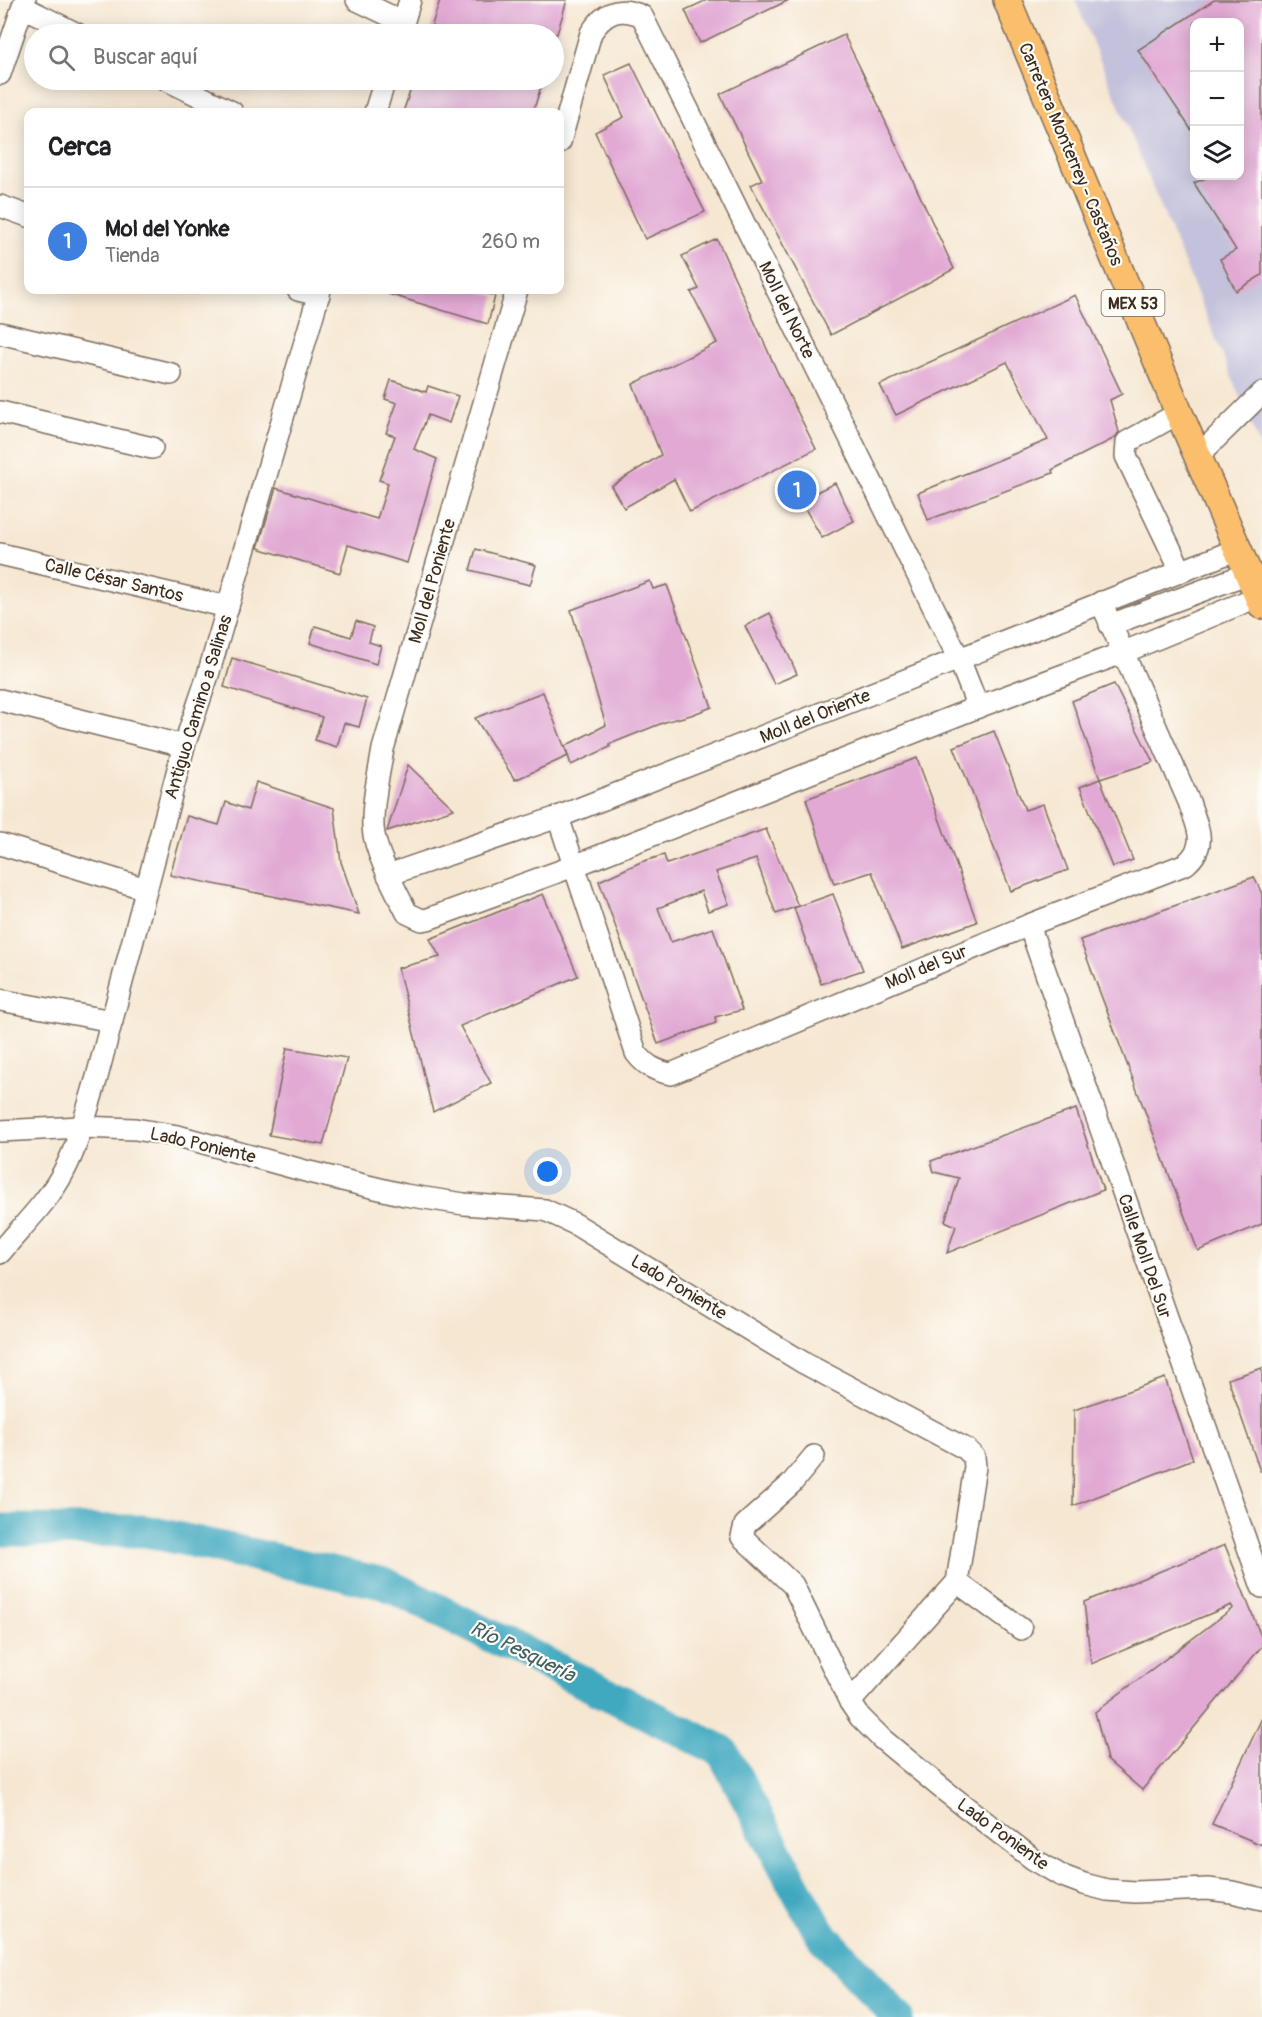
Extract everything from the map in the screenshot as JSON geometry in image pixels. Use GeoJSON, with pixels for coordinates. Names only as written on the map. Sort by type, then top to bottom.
{"type":"FeatureCollection","features":[{"type":"Feature","properties":{"kind":"main road","name":"Carretera Monterrey - Castaños"},"geometry":{"type":"LineString","coordinates":[[1007,0],[1179,413],[1254,584]]}},
{"type":"Feature","properties":{"kind":"street"},"geometry":{"type":"LineString","coordinates":[[357,0],[395,24]]}},
{"type":"Feature","properties":{"kind":"street"},"geometry":{"type":"LineString","coordinates":[[402,24],[410,0]]}},
{"type":"Feature","properties":{"kind":"street"},"geometry":{"type":"LineString","coordinates":[[1,70],[24,4],[59,24]]}},
{"type":"Feature","properties":{"kind":"street","name":"Moll del Norte"},"geometry":{"type":"LineString","coordinates":[[564,128],[591,33],[597,24],[621,5],[642,16],[959,659],[978,707]]}},
{"type":"Feature","properties":{"kind":"street"},"geometry":{"type":"LineString","coordinates":[[187,90],[224,108]]}},
{"type":"Feature","properties":{"kind":"street"},"geometry":{"type":"LineString","coordinates":[[376,108],[383,90]]}},
{"type":"Feature","properties":{"kind":"street"},"geometry":{"type":"LineString","coordinates":[[0,206],[24,215]]}},
{"type":"Feature","properties":{"kind":"street","name":"Antiguo Camino a Salinas"},"geometry":{"type":"LineString","coordinates":[[0,1253],[48,1197],[64,1172],[81,1127],[97,1077],[184,746],[208,675],[319,294]]}},
{"type":"Feature","properties":{"kind":"street","name":"Moll del Poniente"},"geometry":{"type":"LineString","coordinates":[[516,294],[383,749],[376,790],[373,829],[388,875],[407,913],[422,920],[574,866],[978,707],[1122,653],[1254,584]]}},
{"type":"Feature","properties":{"kind":"street"},"geometry":{"type":"LineString","coordinates":[[0,333],[171,374]]}},
{"type":"Feature","properties":{"kind":"street"},"geometry":{"type":"LineString","coordinates":[[1198,456],[1262,393]]}},
{"type":"Feature","properties":{"kind":"street"},"geometry":{"type":"LineString","coordinates":[[0,412],[152,448]]}},
{"type":"Feature","properties":{"kind":"street"},"geometry":{"type":"LineString","coordinates":[[1179,413],[1127,442],[1126,456],[1181,571]]}},
{"type":"Feature","properties":{"kind":"street","name":"Calle César Santos"},"geometry":{"type":"LineString","coordinates":[[0,554],[228,607]]}},
{"type":"Feature","properties":{"kind":"street","name":"Moll del Oriente"},"geometry":{"type":"LineString","coordinates":[[388,875],[558,817],[1181,571],[1254,584]]}},
{"type":"Feature","properties":{"kind":"street"},"geometry":{"type":"LineString","coordinates":[[1110,625],[1254,584]]}},
{"type":"Feature","properties":{"kind":"street","name":"Moll del Sur"},"geometry":{"type":"LineString","coordinates":[[558,817],[636,1053],[644,1064],[657,1071],[671,1074],[1029,925],[1186,864],[1194,856],[1199,848],[1200,837],[1189,802],[1101,602]]}},
{"type":"Feature","properties":{"kind":"street"},"geometry":{"type":"LineString","coordinates":[[0,700],[184,746]]}},
{"type":"Feature","properties":{"kind":"street"},"geometry":{"type":"LineString","coordinates":[[0,844],[146,889]]}},
{"type":"Feature","properties":{"kind":"street","name":"Calle Moll Del Sur"},"geometry":{"type":"LineString","coordinates":[[1029,925],[1262,1587]]}},
{"type":"Feature","properties":{"kind":"street"},"geometry":{"type":"LineString","coordinates":[[0,1000],[112,1021]]}},
{"type":"Feature","properties":{"kind":"street"},"geometry":{"type":"LineString","coordinates":[[0,1131],[81,1127]]}},
{"type":"Feature","properties":{"kind":"street","name":"Lado Poniente"},"geometry":{"type":"LineString","coordinates":[[81,1127],[135,1130],[178,1136],[405,1195],[464,1204],[545,1210],[558,1215],[804,1363],[970,1452],[974,1457],[975,1467],[957,1582]]}},
{"type":"Feature","properties":{"kind":"street","name":"Lado Poniente"},"geometry":{"type":"LineString","coordinates":[[814,1456],[791,1484],[745,1525],[742,1537],[792,1585],[850,1702],[868,1726],[936,1784],[1033,1859],[1060,1875],[1107,1890],[1135,1893],[1208,1889],[1262,1899]]}},
{"type":"Feature","properties":{"kind":"street"},"geometry":{"type":"LineString","coordinates":[[850,1702],[957,1582],[1021,1629]]}},
{"type":"Feature","properties":{"kind":"shaded area"},"geometry":{"type":"Polygon","coordinates":[[[1075,0],[1262,0],[1262,450],[1075,0]]]}},
{"type":"Feature","properties":{"kind":"building"},"geometry":{"type":"Polygon","coordinates":[[[440,0],[567,0],[560,24],[432,24],[440,0]]]}},
{"type":"Feature","properties":{"kind":"building"},"geometry":{"type":"Polygon","coordinates":[[[707,0],[789,0],[700,43],[685,10],[707,0]]]}},
{"type":"Feature","properties":{"kind":"building"},"geometry":{"type":"Polygon","coordinates":[[[1214,0],[1262,0],[1262,275],[1236,291],[1220,259],[1236,250],[1194,183],[1201,180],[1244,180],[1244,18],[1190,18],[1190,128],[1138,50],[1214,0]]]}},
{"type":"Feature","properties":{"kind":"building"},"geometry":{"type":"Polygon","coordinates":[[[844,35],[954,269],[831,335],[751,185],[762,180],[720,94],[844,35]]]}},
{"type":"Feature","properties":{"kind":"building"},"geometry":{"type":"Polygon","coordinates":[[[631,63],[705,212],[645,239],[595,132],[624,117],[604,75],[631,63]]]}},
{"type":"Feature","properties":{"kind":"building"},"geometry":{"type":"Polygon","coordinates":[[[411,90],[540,90],[534,108],[404,108],[411,90]]]}},
{"type":"Feature","properties":{"kind":"building"},"geometry":{"type":"Polygon","coordinates":[[[717,239],[777,371],[816,449],[690,512],[674,479],[624,508],[611,486],[661,455],[633,384],[717,343],[691,292],[699,289],[682,256],[717,239]]]}},
{"type":"Feature","properties":{"kind":"building"},"geometry":{"type":"Polygon","coordinates":[[[388,294],[488,294],[495,296],[488,324],[388,294]]]}},
{"type":"Feature","properties":{"kind":"building"},"geometry":{"type":"Polygon","coordinates":[[[1075,295],[1122,394],[1110,400],[1119,432],[1115,438],[1052,470],[1053,473],[928,520],[918,493],[1048,440],[1007,362],[896,415],[880,385],[1075,295]]]}},
{"type":"Feature","properties":{"kind":"building"},"geometry":{"type":"Polygon","coordinates":[[[391,380],[426,392],[428,386],[458,396],[449,423],[428,415],[414,449],[437,459],[407,563],[348,545],[340,573],[258,548],[276,488],[377,519],[388,483],[379,480],[395,436],[386,433],[397,403],[385,399],[391,380]]]}},
{"type":"Feature","properties":{"kind":"building"},"geometry":{"type":"Polygon","coordinates":[[[835,483],[854,521],[822,538],[800,500],[835,483]]]}},
{"type":"Feature","properties":{"kind":"building"},"geometry":{"type":"Polygon","coordinates":[[[476,549],[536,565],[530,585],[470,570],[476,549]]]}},
{"type":"Feature","properties":{"kind":"building"},"geometry":{"type":"Polygon","coordinates":[[[650,581],[653,589],[667,585],[712,707],[665,722],[610,744],[610,747],[571,765],[565,746],[606,725],[571,610],[650,581]]]}},
{"type":"Feature","properties":{"kind":"building"},"geometry":{"type":"Polygon","coordinates":[[[770,613],[797,674],[774,684],[745,626],[770,613]]]}},
{"type":"Feature","properties":{"kind":"building"},"geometry":{"type":"Polygon","coordinates":[[[356,621],[373,627],[369,642],[381,646],[376,664],[310,643],[315,626],[351,637],[356,621]]]}},
{"type":"Feature","properties":{"kind":"building"},"geometry":{"type":"Polygon","coordinates":[[[232,658],[367,699],[359,727],[344,723],[337,747],[315,740],[322,717],[224,687],[232,658]]]}},
{"type":"Feature","properties":{"kind":"building"},"geometry":{"type":"Polygon","coordinates":[[[1114,684],[1153,762],[1100,779],[1072,701],[1114,684]]]}},
{"type":"Feature","properties":{"kind":"building"},"geometry":{"type":"Polygon","coordinates":[[[543,692],[568,756],[515,780],[475,718],[543,692]]]}},
{"type":"Feature","properties":{"kind":"building"},"geometry":{"type":"Polygon","coordinates":[[[994,731],[1025,810],[1043,804],[1068,870],[1011,891],[954,747],[994,731]]]}},
{"type":"Feature","properties":{"kind":"building"},"geometry":{"type":"Polygon","coordinates":[[[917,758],[977,922],[902,949],[872,872],[834,884],[806,799],[917,758]]]}},
{"type":"Feature","properties":{"kind":"building"},"geometry":{"type":"Polygon","coordinates":[[[408,765],[454,809],[387,831],[408,765]]]}},
{"type":"Feature","properties":{"kind":"building"},"geometry":{"type":"Polygon","coordinates":[[[1100,779],[1133,860],[1112,867],[1080,787],[1100,779]]]}},
{"type":"Feature","properties":{"kind":"building"},"geometry":{"type":"Polygon","coordinates":[[[256,782],[334,808],[341,862],[359,914],[170,875],[187,816],[219,825],[226,802],[248,810],[256,782]]]}},
{"type":"Feature","properties":{"kind":"building"},"geometry":{"type":"Polygon","coordinates":[[[766,829],[798,906],[776,914],[756,859],[716,872],[729,904],[708,911],[701,891],[658,908],[671,942],[713,928],[742,1010],[715,1017],[716,1023],[658,1044],[599,881],[641,862],[664,855],[667,864],[766,829]]]}},
{"type":"Feature","properties":{"kind":"building"},"geometry":{"type":"Polygon","coordinates":[[[1254,877],[1262,894],[1262,1224],[1198,1251],[1080,940],[1254,877]]]}},
{"type":"Feature","properties":{"kind":"building"},"geometry":{"type":"Polygon","coordinates":[[[543,894],[578,976],[460,1026],[491,1083],[433,1112],[398,968],[440,957],[430,939],[543,894]]]}},
{"type":"Feature","properties":{"kind":"building"},"geometry":{"type":"Polygon","coordinates":[[[833,894],[863,970],[821,984],[794,908],[833,894]]]}},
{"type":"Feature","properties":{"kind":"building"},"geometry":{"type":"Polygon","coordinates":[[[287,1048],[347,1058],[323,1145],[269,1135],[287,1048]]]}},
{"type":"Feature","properties":{"kind":"building"},"geometry":{"type":"Polygon","coordinates":[[[1076,1109],[1103,1190],[947,1253],[956,1226],[945,1221],[959,1178],[934,1172],[931,1161],[1076,1109]]]}},
{"type":"Feature","properties":{"kind":"building"},"geometry":{"type":"Polygon","coordinates":[[[1262,1368],[1262,1470],[1260,1471],[1228,1379],[1262,1368]]]}},
{"type":"Feature","properties":{"kind":"building"},"geometry":{"type":"Polygon","coordinates":[[[1165,1378],[1193,1459],[1073,1506],[1074,1410],[1165,1378]]]}},
{"type":"Feature","properties":{"kind":"building"},"geometry":{"type":"Polygon","coordinates":[[[1225,1545],[1262,1639],[1262,1646],[1142,1790],[1107,1760],[1095,1712],[1233,1608],[1231,1605],[1091,1664],[1084,1602],[1225,1545]]]}},
{"type":"Feature","properties":{"kind":"building"},"geometry":{"type":"Polygon","coordinates":[[[1262,1718],[1262,1845],[1212,1824],[1262,1718]]]}},
{"type":"Feature","properties":{"kind":"waterway","name":"Río Pesquería"},"geometry":{"type":"LineString","coordinates":[[0,1530],[145,1531],[386,1584],[722,1751],[820,1933],[897,2017]]}},
{"type":"Feature","properties":{"kind":"place","name":"Mol del Yonke"},"geometry":{"type":"Point","coordinates":[797,490]}}]}
